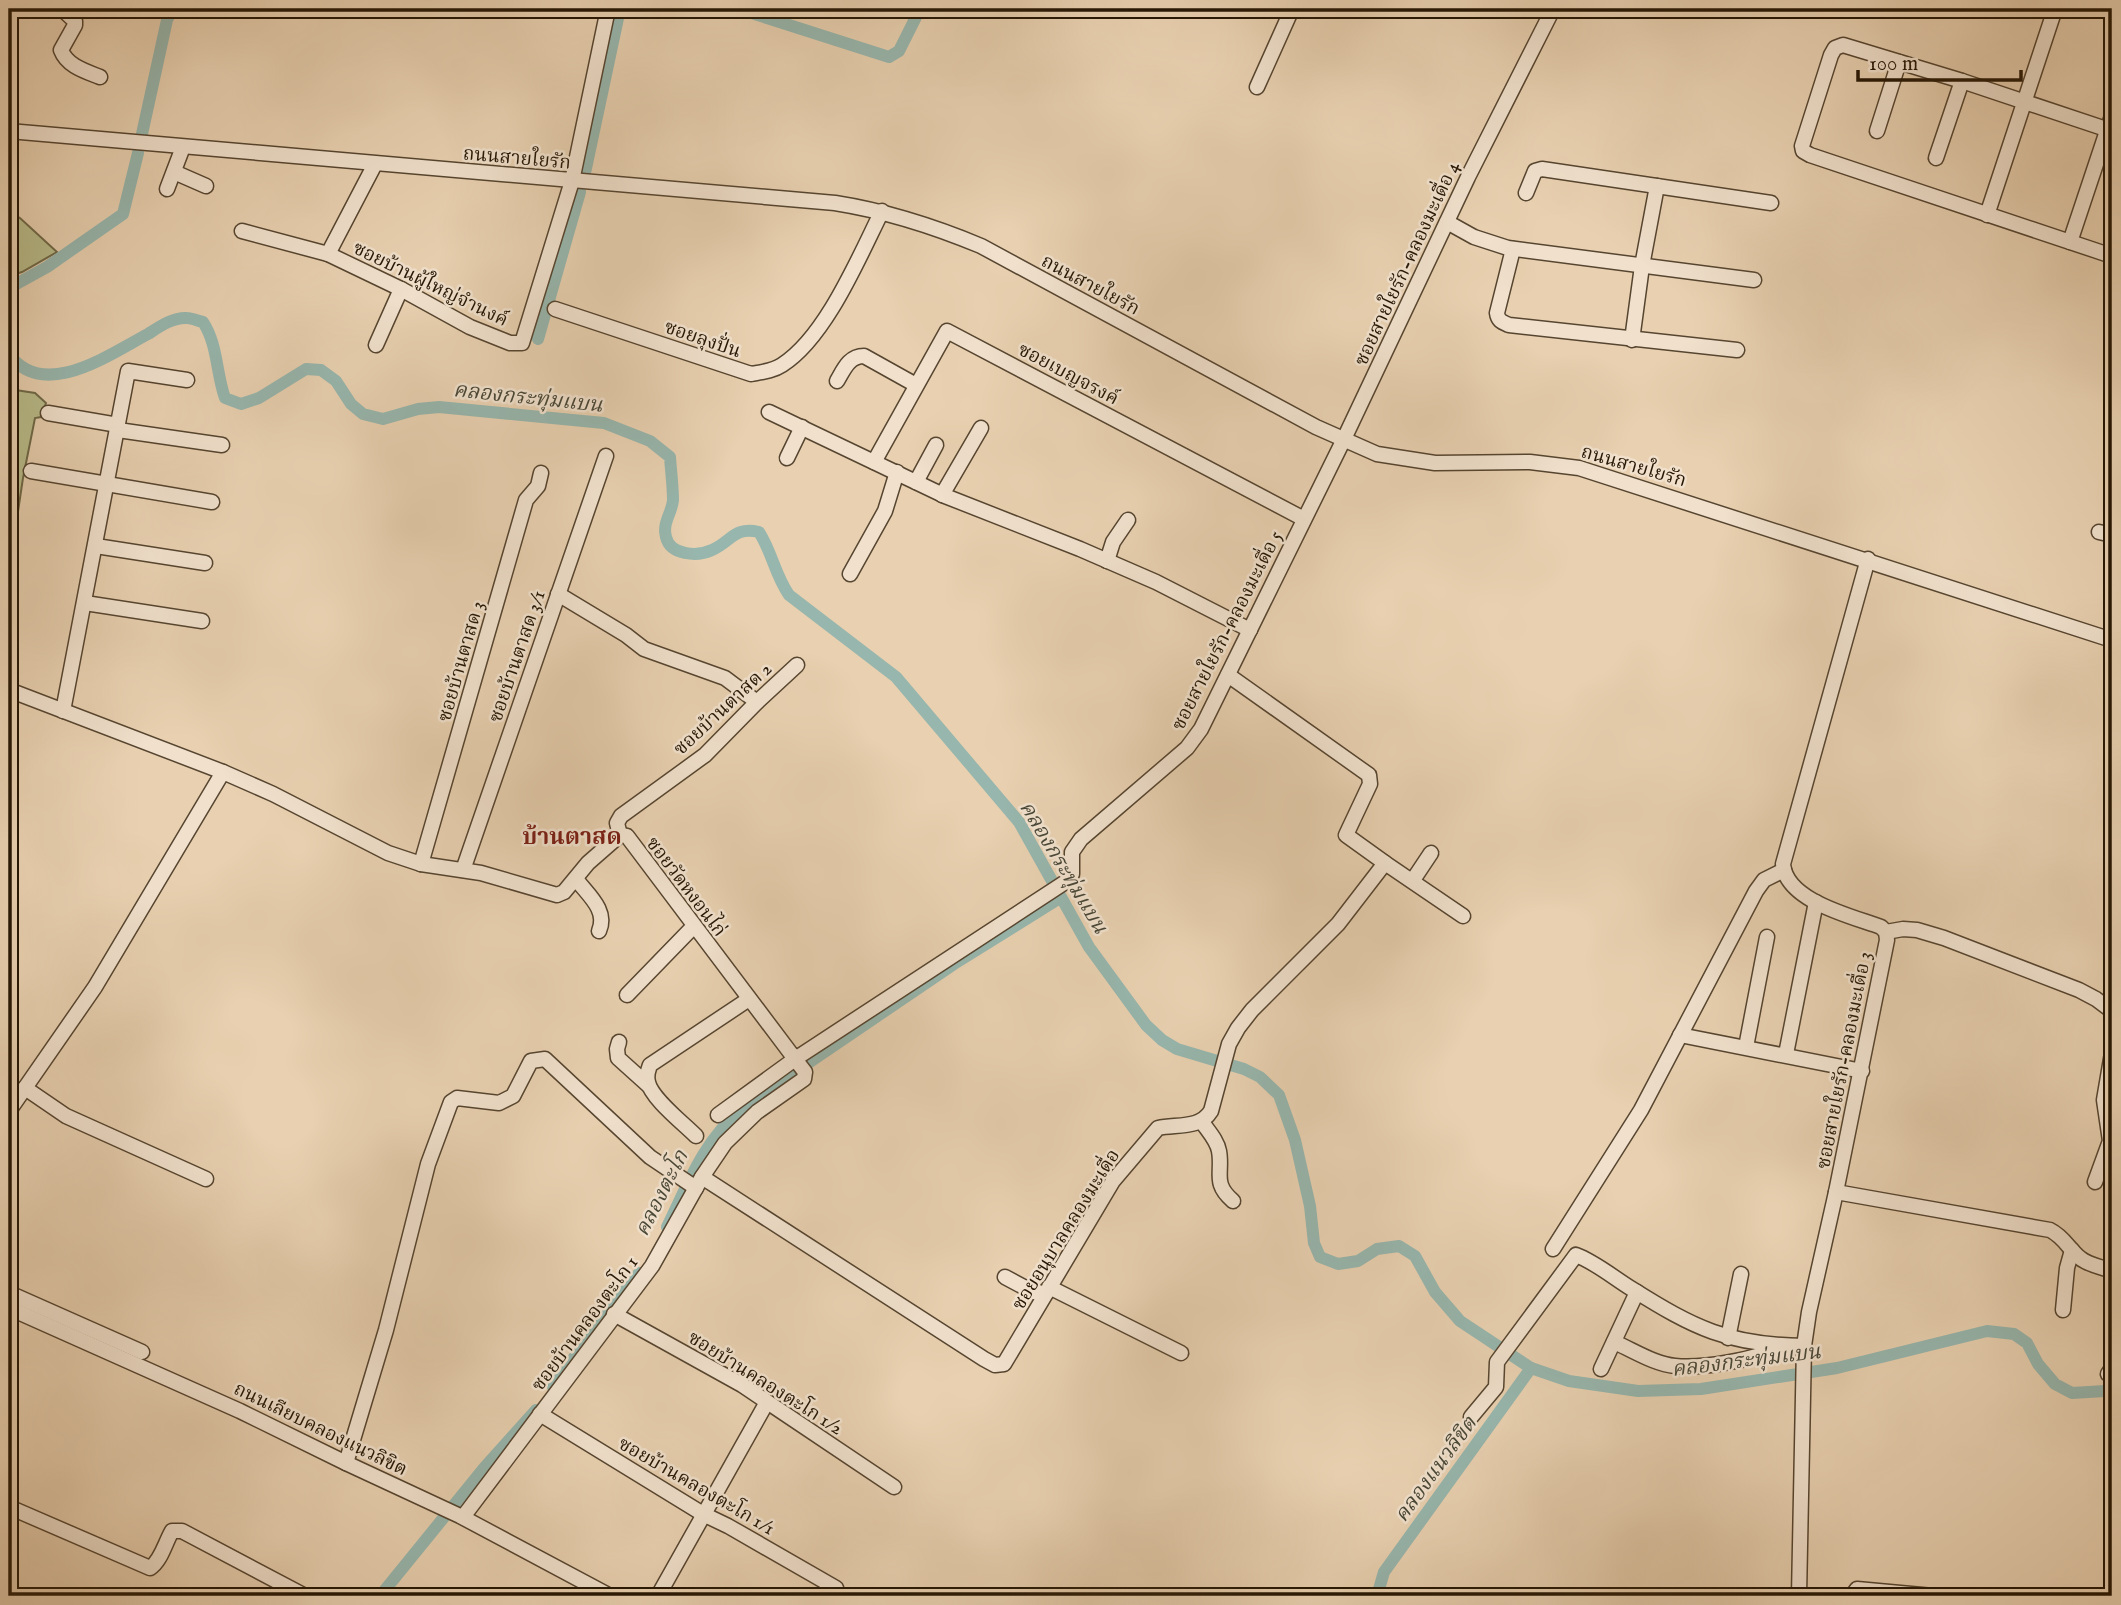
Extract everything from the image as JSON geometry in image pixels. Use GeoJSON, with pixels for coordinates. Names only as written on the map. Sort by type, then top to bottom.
{"type":"FeatureCollection","features":[{"type":"Feature","properties":{"kind":"street"},"geometry":{"type":"LineString","coordinates":[[62,9],[75,21],[61,50],[63,55],[74,66],[100,77]]}},
{"type":"Feature","properties":{"kind":"street"},"geometry":{"type":"LineString","coordinates":[[572,181],[608,9]]}},
{"type":"Feature","properties":{"kind":"street"},"geometry":{"type":"LineString","coordinates":[[1257,88],[1292,9]]}},
{"type":"Feature","properties":{"kind":"street","name":"ซอยสายใยรัก-คลองมะเดื่อ 4"},"geometry":{"type":"LineString","coordinates":[[1344,439],[1447,222],[1553,9]]}},
{"type":"Feature","properties":{"kind":"street"},"geometry":{"type":"LineString","coordinates":[[1987,215],[2055,9]]}},
{"type":"Feature","properties":{"kind":"street"},"geometry":{"type":"LineString","coordinates":[[2070,242],[2111,126],[1843,45],[1835,48],[1806,133],[1803,151],[1987,215],[2112,256]]}},
{"type":"Feature","properties":{"kind":"street"},"geometry":{"type":"LineString","coordinates":[[1877,131],[1899,62]]}},
{"type":"Feature","properties":{"kind":"street"},"geometry":{"type":"LineString","coordinates":[[1936,158],[1962,81]]}},
{"type":"Feature","properties":{"kind":"street","name":"ถนนสายใยรัก"},"geometry":{"type":"LineString","coordinates":[[9,131],[822,202],[882,211],[981,246],[1316,427],[1377,454],[1435,463],[1530,462],[1579,468],[1868,559],[2112,640]]}},
{"type":"Feature","properties":{"kind":"street"},"geometry":{"type":"LineString","coordinates":[[167,189],[183,147]]}},
{"type":"Feature","properties":{"kind":"street"},"geometry":{"type":"LineString","coordinates":[[328,254],[375,164]]}},
{"type":"Feature","properties":{"kind":"street"},"geometry":{"type":"LineString","coordinates":[[1526,193],[1535,171],[1542,169],[1771,203]]}},
{"type":"Feature","properties":{"kind":"street"},"geometry":{"type":"LineString","coordinates":[[174,172],[206,186]]}},
{"type":"Feature","properties":{"kind":"street","name":"ซอยบ้านผู้ใหญ่จำนงค์"},"geometry":{"type":"LineString","coordinates":[[242,231],[328,254],[401,289],[470,327],[510,344],[522,343],[572,181]]}},
{"type":"Feature","properties":{"kind":"street"},"geometry":{"type":"LineString","coordinates":[[1632,340],[1657,187]]}},
{"type":"Feature","properties":{"kind":"street","name":"ซอยลุงปั่น"},"geometry":{"type":"LineString","coordinates":[[555,309],[751,374],[768,371],[784,364],[817,331],[839,296],[882,211]]}},
{"type":"Feature","properties":{"kind":"street"},"geometry":{"type":"LineString","coordinates":[[1447,222],[1474,237],[1513,249],[1754,280]]}},
{"type":"Feature","properties":{"kind":"street"},"geometry":{"type":"LineString","coordinates":[[1513,249],[1497,313],[1497,318],[1502,322],[1632,340],[1737,350]]}},
{"type":"Feature","properties":{"kind":"street"},"geometry":{"type":"LineString","coordinates":[[376,345],[401,289]]}},
{"type":"Feature","properties":{"kind":"street","name":"ซอยเบญจรงค์"},"geometry":{"type":"LineString","coordinates":[[874,462],[945,333],[950,332],[1304,519]]}},
{"type":"Feature","properties":{"kind":"street"},"geometry":{"type":"LineString","coordinates":[[837,381],[849,361],[856,356],[864,356],[916,385]]}},
{"type":"Feature","properties":{"kind":"street"},"geometry":{"type":"LineString","coordinates":[[63,710],[128,371],[187,380]]}},
{"type":"Feature","properties":{"kind":"street"},"geometry":{"type":"LineString","coordinates":[[769,412],[942,495],[1156,582],[1250,630]]}},
{"type":"Feature","properties":{"kind":"street"},"geometry":{"type":"LineString","coordinates":[[48,413],[222,445]]}},
{"type":"Feature","properties":{"kind":"street"},"geometry":{"type":"LineString","coordinates":[[787,458],[802,427]]}},
{"type":"Feature","properties":{"kind":"street"},"geometry":{"type":"LineString","coordinates":[[942,495],[981,428]]}},
{"type":"Feature","properties":{"kind":"street","name":"ซอยสายใยรัก-คลองมะเดื่อ 5"},"geometry":{"type":"LineString","coordinates":[[799,1064],[1066,881],[1072,874],[1072,852],[1081,839],[1187,748],[1201,729],[1344,439]]}},
{"type":"Feature","properties":{"kind":"street"},"geometry":{"type":"LineString","coordinates":[[916,482],[936,444]]}},
{"type":"Feature","properties":{"kind":"street","name":"ซอยบ้านตาสด 3/1"},"geometry":{"type":"LineString","coordinates":[[463,870],[606,456]]}},
{"type":"Feature","properties":{"kind":"street"},"geometry":{"type":"LineString","coordinates":[[31,471],[212,502]]}},
{"type":"Feature","properties":{"kind":"street"},"geometry":{"type":"LineString","coordinates":[[850,574],[885,511],[897,472]]}},
{"type":"Feature","properties":{"kind":"street","name":"ซอยบ้านตาสด 3"},"geometry":{"type":"LineString","coordinates":[[421,863],[526,500],[538,486],[541,473]]}},
{"type":"Feature","properties":{"kind":"street"},"geometry":{"type":"LineString","coordinates":[[1107,561],[1113,542],[1128,520]]}},
{"type":"Feature","properties":{"kind":"street"},"geometry":{"type":"LineString","coordinates":[[96,546],[205,563]]}},
{"type":"Feature","properties":{"kind":"street"},"geometry":{"type":"LineString","coordinates":[[1553,1249],[1641,1110],[1756,891],[1764,880],[1784,870],[1783,863],[1868,559]]}},
{"type":"Feature","properties":{"kind":"street"},"geometry":{"type":"LineString","coordinates":[[558,594],[644,649],[725,678],[757,702]]}},
{"type":"Feature","properties":{"kind":"street"},"geometry":{"type":"LineString","coordinates":[[85,603],[202,621]]}},
{"type":"Feature","properties":{"kind":"street","name":"ซอยบ้านตาสด 2"},"geometry":{"type":"LineString","coordinates":[[620,835],[617,823],[621,816],[705,755],[797,665]]}},
{"type":"Feature","properties":{"kind":"street"},"geometry":{"type":"LineString","coordinates":[[1228,675],[1369,775],[1370,784],[1346,835],[1463,916]]}},
{"type":"Feature","properties":{"kind":"street","name":"ซอยวัดหงอนไก่"},"geometry":{"type":"LineString","coordinates":[[9,690],[223,772],[273,794],[388,853],[421,863],[514,881],[557,895],[564,892],[588,863],[620,835],[627,836],[799,1064]]}},
{"type":"Feature","properties":{"kind":"street"},"geometry":{"type":"LineString","coordinates":[[9,1111],[95,986],[223,772]]}},
{"type":"Feature","properties":{"kind":"street"},"geometry":{"type":"LineString","coordinates":[[1413,880],[1431,853]]}},
{"type":"Feature","properties":{"kind":"street"},"geometry":{"type":"LineString","coordinates":[[1233,1201],[1224,1194],[1218,1178],[1219,1151],[1202,1122],[1212,1111],[1229,1044],[1252,1010],[1338,924],[1385,863]]}},
{"type":"Feature","properties":{"kind":"street","name":"ซอยสายใยรัก-คลองมะเดื่อ 3"},"geometry":{"type":"LineString","coordinates":[[1784,870],[1786,878],[1796,890],[1816,902],[1881,927],[1886,932],[1887,940],[1862,1071],[1809,1312],[1803,1353],[1799,1596]]}},
{"type":"Feature","properties":{"kind":"street"},"geometry":{"type":"LineString","coordinates":[[576,879],[601,911],[602,924],[599,931]]}},
{"type":"Feature","properties":{"kind":"street"},"geometry":{"type":"LineString","coordinates":[[1786,1054],[1816,902]]}},
{"type":"Feature","properties":{"kind":"street"},"geometry":{"type":"LineString","coordinates":[[627,995],[694,927]]}},
{"type":"Feature","properties":{"kind":"street"},"geometry":{"type":"LineString","coordinates":[[1886,932],[1917,930],[1944,938],[2079,990],[2112,1011]]}},
{"type":"Feature","properties":{"kind":"street"},"geometry":{"type":"LineString","coordinates":[[1746,1046],[1767,937]]}},
{"type":"Feature","properties":{"kind":"street"},"geometry":{"type":"LineString","coordinates":[[648,1085],[650,1065],[748,999]]}},
{"type":"Feature","properties":{"kind":"street"},"geometry":{"type":"LineString","coordinates":[[1680,1035],[1862,1071]]}},
{"type":"Feature","properties":{"kind":"street"},"geometry":{"type":"LineString","coordinates":[[619,1042],[616,1054],[618,1058],[648,1085],[696,1136]]}},
{"type":"Feature","properties":{"kind":"street"},"geometry":{"type":"LineString","coordinates":[[2095,1182],[2110,1141],[2105,1114],[2112,1053]]}},
{"type":"Feature","properties":{"kind":"street"},"geometry":{"type":"LineString","coordinates":[[345,1463],[386,1330],[428,1164],[451,1102],[457,1098],[499,1103],[513,1096],[531,1061],[545,1059],[650,1157],[693,1183]]}},
{"type":"Feature","properties":{"kind":"street"},"geometry":{"type":"LineString","coordinates":[[718,1115],[799,1064]]}},
{"type":"Feature","properties":{"kind":"street","name":"ซอยบ้านคลองตะโก 1"},"geometry":{"type":"LineString","coordinates":[[462,1516],[652,1266],[693,1183],[725,1143],[757,1112],[804,1079],[799,1064]]}},
{"type":"Feature","properties":{"kind":"street"},"geometry":{"type":"LineString","coordinates":[[25,1088],[66,1116],[206,1179]]}},
{"type":"Feature","properties":{"kind":"street","name":"ซอยอนุบาลคลองมะเดื่อ"},"geometry":{"type":"LineString","coordinates":[[693,1183],[995,1365],[1004,1364],[1113,1181],[1144,1141],[1158,1128],[1202,1122]]}},
{"type":"Feature","properties":{"kind":"street"},"geometry":{"type":"LineString","coordinates":[[1836,1192],[2050,1230],[2066,1240],[2072,1250],[2086,1262],[2112,1270]]}},
{"type":"Feature","properties":{"kind":"street"},"geometry":{"type":"LineString","coordinates":[[2063,1310],[2067,1268],[2072,1250]]}},
{"type":"Feature","properties":{"kind":"street"},"geometry":{"type":"LineString","coordinates":[[1471,1417],[1496,1387],[1497,1363],[1576,1255],[1688,1322],[1728,1338],[1783,1346],[1803,1353]]}},
{"type":"Feature","properties":{"kind":"street"},"geometry":{"type":"LineString","coordinates":[[1728,1338],[1741,1274]]}},
{"type":"Feature","properties":{"kind":"street"},"geometry":{"type":"LineString","coordinates":[[1005,1277],[1033,1292],[1047,1290],[1181,1353]]}},
{"type":"Feature","properties":{"kind":"street"},"geometry":{"type":"LineString","coordinates":[[1601,1369],[1637,1292]]}},
{"type":"Feature","properties":{"kind":"street"},"geometry":{"type":"LineString","coordinates":[[9,1293],[87,1334],[142,1352]]}},
{"type":"Feature","properties":{"kind":"street","name":"ถนนเลียบคลองแนวลิขิต"},"geometry":{"type":"LineString","coordinates":[[9,1308],[87,1334],[345,1463],[462,1516],[610,1596]]}},
{"type":"Feature","properties":{"kind":"street","name":"ซอยบ้านคลองตะโก 1/2"},"geometry":{"type":"LineString","coordinates":[[614,1314],[742,1385],[894,1487]]}},
{"type":"Feature","properties":{"kind":"street"},"geometry":{"type":"LineString","coordinates":[[1614,1342],[1675,1366],[1759,1356],[1783,1346]]}},
{"type":"Feature","properties":{"kind":"street"},"geometry":{"type":"LineString","coordinates":[[659,1596],[767,1402]]}},
{"type":"Feature","properties":{"kind":"street","name":"ซอยบ้านคลองตะโก 1/1"},"geometry":{"type":"LineString","coordinates":[[540,1414],[703,1514],[836,1588]]}},
{"type":"Feature","properties":{"kind":"street"},"geometry":{"type":"LineString","coordinates":[[9,1507],[150,1568],[154,1567],[172,1531],[182,1531],[305,1596]]}},
{"type":"Feature","properties":{"kind":"street"},"geometry":{"type":"LineString","coordinates":[[1852,1596],[1857,1590],[1933,1596]]}},
{"type":"Feature","properties":{"kind":"green space"},"geometry":{"type":"Polygon","coordinates":[[[9,212],[20,218],[57,252],[22,272],[9,276],[9,212]]]}},
{"type":"Feature","properties":{"kind":"green space"},"geometry":{"type":"Polygon","coordinates":[[[9,389],[35,393],[46,403],[41,417],[35,418],[9,572],[9,389]]]}},
{"type":"Feature","properties":{"kind":"waterway"},"geometry":{"type":"LineString","coordinates":[[142,134],[167,20],[172,9]]}},
{"type":"Feature","properties":{"kind":"waterway"},"geometry":{"type":"LineString","coordinates":[[585,173],[620,9]]}},
{"type":"Feature","properties":{"kind":"waterway"},"geometry":{"type":"LineString","coordinates":[[739,9],[889,57],[899,51],[920,9]]}},
{"type":"Feature","properties":{"kind":"waterway"},"geometry":{"type":"LineString","coordinates":[[9,288],[47,267],[123,214],[138,153]]}},
{"type":"Feature","properties":{"kind":"waterway"},"geometry":{"type":"LineString","coordinates":[[538,339],[580,192]]}},
{"type":"Feature","properties":{"kind":"waterway","name":"คลองกระทุ่มแบน"},"geometry":{"type":"LineString","coordinates":[[9,294],[9,310]]}},
{"type":"Feature","properties":{"kind":"waterway","name":"คลองกระทุ่มแบน"},"geometry":{"type":"LineString","coordinates":[[9,354],[23,368],[40,374],[58,374],[96,362],[171,321],[189,318],[203,322],[208,331],[225,398],[241,404],[259,398],[306,369],[321,370],[336,381],[351,404],[363,414],[383,419],[418,409],[439,407],[604,423],[650,441],[670,457],[673,500],[665,532],[673,548],[692,554],[706,552],[738,533],[759,532],[789,595],[896,677],[1019,822],[1089,947],[1146,1025],[1177,1049],[1244,1069],[1260,1077],[1279,1095],[1295,1140],[1310,1206],[1314,1243],[1320,1257],[1338,1264],[1358,1261],[1377,1249],[1399,1246],[1415,1256],[1435,1292],[1460,1321],[1531,1368],[1569,1381],[1638,1391],[1701,1389],[1837,1368],[1987,1331],[2014,1334],[2027,1343],[2038,1364],[2055,1384],[2072,1393],[2112,1393]]}},
{"type":"Feature","properties":{"kind":"waterway","name":"คลองตะโก"},"geometry":{"type":"LineString","coordinates":[[667,1227],[707,1149],[742,1108],[954,964],[1060,898]]}},
{"type":"Feature","properties":{"kind":"waterway","name":"คลองตะโก"},"geometry":{"type":"LineString","coordinates":[[553,1387],[603,1317],[639,1273]]}},
{"type":"Feature","properties":{"kind":"waterway","name":"คลองแนวลิขิต"},"geometry":{"type":"LineString","coordinates":[[1377,1596],[1384,1572],[1531,1368]]}},
{"type":"Feature","properties":{"kind":"waterway","name":"คลองตะโก"},"geometry":{"type":"LineString","coordinates":[[380,1596],[484,1468],[536,1410]]}},
{"type":"Feature","properties":{"kind":"district","name":"บ้านตาสด"},"geometry":{"type":"Point","coordinates":[572,836]}}]}
